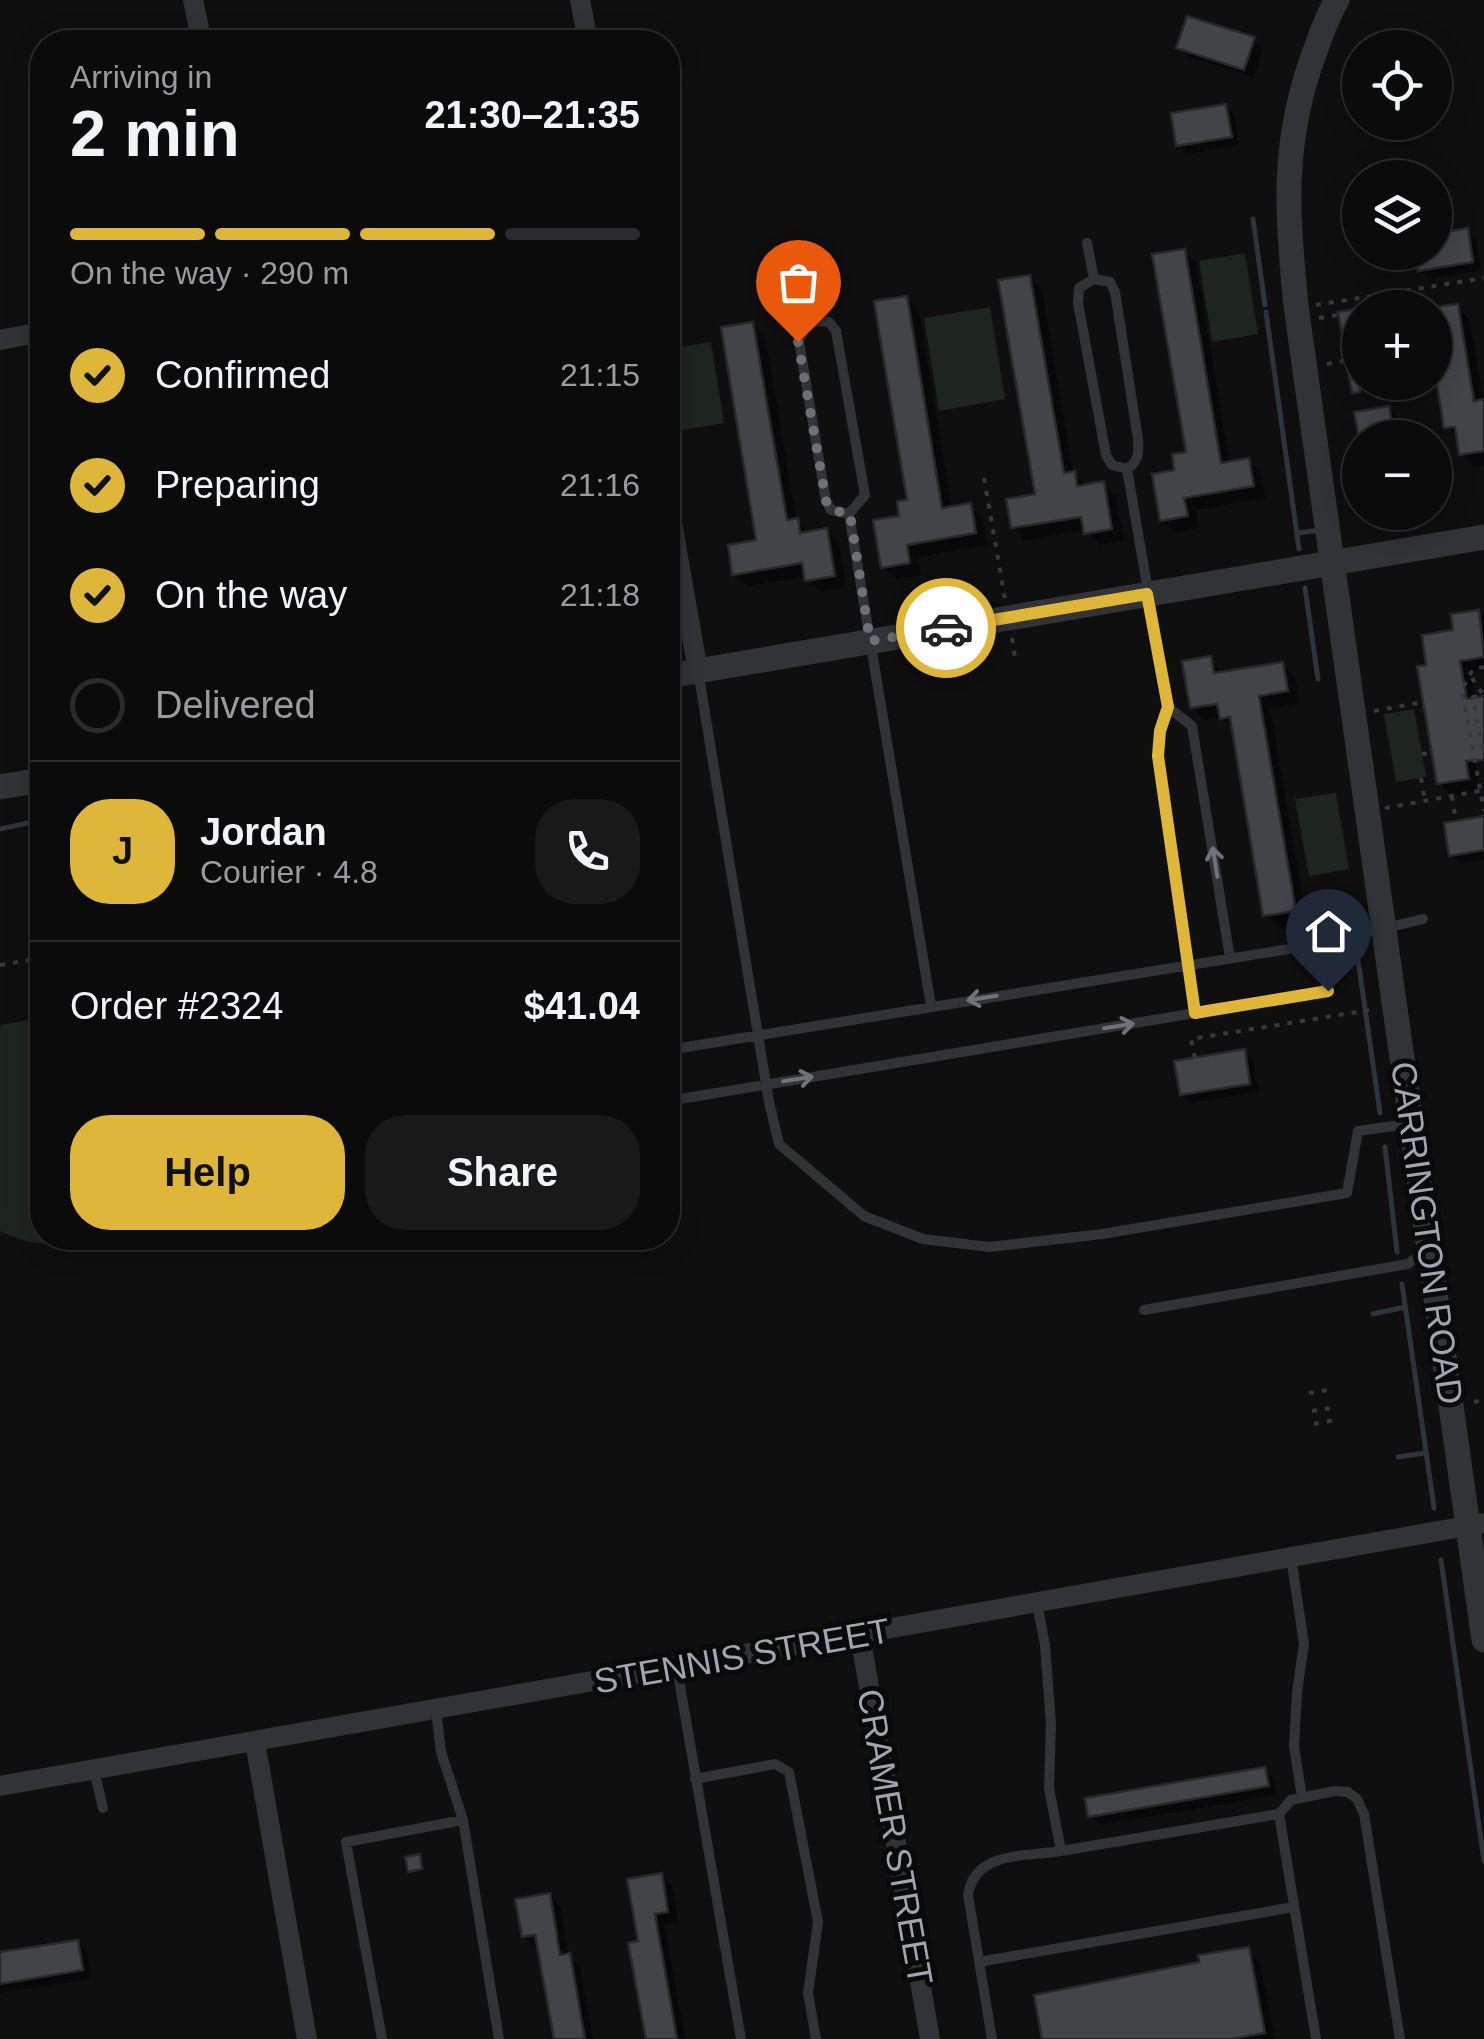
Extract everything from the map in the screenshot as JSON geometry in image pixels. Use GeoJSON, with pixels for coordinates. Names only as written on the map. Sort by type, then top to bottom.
{"type":"FeatureCollection","features":[{"type":"Feature","properties":{"kind":"street"},"geometry":{"type":"LineString","coordinates":[[193,0],[199,30]]}},
{"type":"Feature","properties":{"kind":"street"},"geometry":{"type":"LineString","coordinates":[[580,0],[586,30]]}},
{"type":"Feature","properties":{"kind":"street","name":"CARRINGTON ROAD"},"geometry":{"type":"LineString","coordinates":[[1337,0],[1300,91],[1288,166],[1287,203],[1296,306],[1409,1124],[1476,1524],[1484,1640]]}},
{"type":"Feature","properties":{"kind":"street"},"geometry":{"type":"LineString","coordinates":[[0,340],[30,334]]}},
{"type":"Feature","properties":{"kind":"street"},"geometry":{"type":"LineString","coordinates":[[680,674],[1484,537]]}},
{"type":"Feature","properties":{"kind":"street"},"geometry":{"type":"LineString","coordinates":[[680,568],[698,671]]}},
{"type":"Feature","properties":{"kind":"street"},"geometry":{"type":"LineString","coordinates":[[0,787],[30,782]]}},
{"type":"Feature","properties":{"kind":"street","name":"STENNIS STREET"},"geometry":{"type":"LineString","coordinates":[[0,1786],[1476,1524]]}},
{"type":"Feature","properties":{"kind":"street","name":"CRAMER STREET"},"geometry":{"type":"LineString","coordinates":[[860,1635],[930,2039]]}},
{"type":"Feature","properties":{"kind":"street"},"geometry":{"type":"LineString","coordinates":[[255,1742],[306,2039]]}},
{"type":"Feature","properties":{"kind":"lane"},"geometry":{"type":"LineString","coordinates":[[1087,244],[1094,279]]}},
{"type":"Feature","properties":{"kind":"lane"},"geometry":{"type":"LineString","coordinates":[[1094,279],[1110,282],[1115,292],[1138,439],[1139,456],[1127,469],[1112,465],[1106,454],[1078,303],[1079,288],[1094,279]]}},
{"type":"Feature","properties":{"kind":"lane"},"geometry":{"type":"LineString","coordinates":[[811,291],[816,321]]}},
{"type":"Feature","properties":{"kind":"lane"},"geometry":{"type":"LineString","coordinates":[[850,514],[832,510],[826,501],[800,334],[816,321],[830,322],[836,331],[865,495],[850,514],[931,1006]]}},
{"type":"Feature","properties":{"kind":"lane"},"geometry":{"type":"LineString","coordinates":[[1127,469],[1168,707],[1160,731],[1158,756],[1195,1013]]}},
{"type":"Feature","properties":{"kind":"lane"},"geometry":{"type":"LineString","coordinates":[[698,671],[779,1144],[864,1216],[923,1239],[988,1247],[1102,1234],[1347,1193],[1358,1131],[1409,1124]]}},
{"type":"Feature","properties":{"kind":"lane"},"geometry":{"type":"LineString","coordinates":[[1168,707],[1192,726],[1230,958]]}},
{"type":"Feature","properties":{"kind":"lane"},"geometry":{"type":"LineString","coordinates":[[680,1048],[1320,944],[1423,920]]}},
{"type":"Feature","properties":{"kind":"lane"},"geometry":{"type":"LineString","coordinates":[[680,1099],[1328,991],[1320,944]]}},
{"type":"Feature","properties":{"kind":"lane"},"geometry":{"type":"LineString","coordinates":[[1144,1310],[1408,1264],[1429,1249]]}},
{"type":"Feature","properties":{"kind":"lane"},"geometry":{"type":"LineString","coordinates":[[1291,1556],[1304,1644],[1296,1692],[1294,1746],[1302,1798]]}},
{"type":"Feature","properties":{"kind":"lane"},"geometry":{"type":"LineString","coordinates":[[1037,1603],[1051,1724],[1049,1788],[1061,1851]]}},
{"type":"Feature","properties":{"kind":"lane"},"geometry":{"type":"LineString","coordinates":[[676,1668],[741,2039]]}},
{"type":"Feature","properties":{"kind":"lane"},"geometry":{"type":"LineString","coordinates":[[436,1710],[441,1752],[464,1820],[499,2039]]}},
{"type":"Feature","properties":{"kind":"lane"},"geometry":{"type":"LineString","coordinates":[[695,1779],[775,1764],[790,1772],[818,1922],[808,1992],[816,2039]]}},
{"type":"Feature","properties":{"kind":"lane"},"geometry":{"type":"LineString","coordinates":[[94,1770],[103,1808]]}},
{"type":"Feature","properties":{"kind":"lane"},"geometry":{"type":"LineString","coordinates":[[992,2039],[968,1896],[977,1869],[988,1862],[1278,1814],[1291,1800],[1335,1791],[1348,1792],[1357,1799],[1364,1814],[1400,2039]]}},
{"type":"Feature","properties":{"kind":"lane"},"geometry":{"type":"LineString","coordinates":[[1278,1814],[1316,2039]]}},
{"type":"Feature","properties":{"kind":"lane"},"geometry":{"type":"LineString","coordinates":[[382,2039],[346,1842],[464,1820]]}},
{"type":"Feature","properties":{"kind":"lane"},"geometry":{"type":"LineString","coordinates":[[979,1962],[1294,1907]]}},
{"type":"Feature","properties":{"kind":"path"},"geometry":{"type":"LineString","coordinates":[[1296,306],[1484,278]]}},
{"type":"Feature","properties":{"kind":"path"},"geometry":{"type":"LineString","coordinates":[[984,478],[1015,658]]}},
{"type":"Feature","properties":{"kind":"path"},"geometry":{"type":"LineString","coordinates":[[1484,668],[1473,669],[1462,690],[1484,811]]}},
{"type":"Feature","properties":{"kind":"path"},"geometry":{"type":"LineString","coordinates":[[1471,676],[1484,695],[1473,698],[1483,749],[1474,753]]}},
{"type":"Feature","properties":{"kind":"path"},"geometry":{"type":"LineString","coordinates":[[1355,714],[1423,702]]}},
{"type":"Feature","properties":{"kind":"path"},"geometry":{"type":"LineString","coordinates":[[1422,754],[1432,753]]}},
{"type":"Feature","properties":{"kind":"path"},"geometry":{"type":"LineString","coordinates":[[1421,778],[1425,801]]}},
{"type":"Feature","properties":{"kind":"path"},"geometry":{"type":"LineString","coordinates":[[1368,811],[1482,791]]}},
{"type":"Feature","properties":{"kind":"path"},"geometry":{"type":"LineString","coordinates":[[1452,796],[1456,821]]}},
{"type":"Feature","properties":{"kind":"path"},"geometry":{"type":"LineString","coordinates":[[0,965],[30,960]]}},
{"type":"Feature","properties":{"kind":"path"},"geometry":{"type":"LineString","coordinates":[[1194,1058],[1192,1040],[1374,1009]]}},
{"type":"Feature","properties":{"kind":"path"},"geometry":{"type":"LineString","coordinates":[[1309,1393],[1334,1388]]}},
{"type":"Feature","properties":{"kind":"path"},"geometry":{"type":"LineString","coordinates":[[1474,1402],[1484,1400]]}},
{"type":"Feature","properties":{"kind":"path"},"geometry":{"type":"LineString","coordinates":[[1312,1412],[1337,1407]]}},
{"type":"Feature","properties":{"kind":"path"},"geometry":{"type":"LineString","coordinates":[[1314,1424],[1339,1420]]}},
{"type":"Feature","properties":{"kind":"shaded area"},"geometry":{"type":"Polygon","coordinates":[[[1245,253],[1258,334],[1212,342],[1199,261],[1245,253]]]}},
{"type":"Feature","properties":{"kind":"shaded area"},"geometry":{"type":"Polygon","coordinates":[[[990,307],[1005,399],[939,411],[924,318],[990,307]]]}},
{"type":"Feature","properties":{"kind":"shaded area"},"geometry":{"type":"Polygon","coordinates":[[[711,342],[724,423],[680,431],[680,347],[711,342]]]}},
{"type":"Feature","properties":{"kind":"shaded area"},"geometry":{"type":"Polygon","coordinates":[[[1414,709],[1426,777],[1396,782],[1384,714],[1414,709]]]}},
{"type":"Feature","properties":{"kind":"shaded area"},"geometry":{"type":"Polygon","coordinates":[[[1336,793],[1349,869],[1309,876],[1295,799],[1336,793]]]}},
{"type":"Feature","properties":{"kind":"shaded area"},"geometry":{"type":"Polygon","coordinates":[[[30,1020],[30,1241],[0,1231],[0,1025],[30,1020]]]}},
{"type":"Feature","properties":{"kind":"building"},"geometry":{"type":"Polygon","coordinates":[[[1187,16],[1255,37],[1244,70],[1176,48],[1187,16]]]}},
{"type":"Feature","properties":{"kind":"building"},"geometry":{"type":"Polygon","coordinates":[[[1226,104],[1232,137],[1176,146],[1171,113],[1226,104]]]}},
{"type":"Feature","properties":{"kind":"building"},"geometry":{"type":"Polygon","coordinates":[[[1468,228],[1473,262],[1452,265],[1452,231],[1468,228]]]}},
{"type":"Feature","properties":{"kind":"building"},"geometry":{"type":"Polygon","coordinates":[[[1185,249],[1221,463],[1249,458],[1254,486],[1184,498],[1188,516],[1160,521],[1152,474],[1174,470],[1172,454],[1186,452],[1152,254],[1185,249]]]}},
{"type":"Feature","properties":{"kind":"building"},"geometry":{"type":"Polygon","coordinates":[[[1030,275],[1064,473],[1075,471],[1077,486],[1104,481],[1112,529],[1084,534],[1081,517],[1011,528],[1006,499],[1035,494],[998,280],[1030,275]]]}},
{"type":"Feature","properties":{"kind":"building"},"geometry":{"type":"Polygon","coordinates":[[[907,296],[942,508],[971,503],[976,533],[907,545],[910,563],[881,568],[873,520],[899,516],[897,501],[907,500],[874,301],[907,296]]]}},
{"type":"Feature","properties":{"kind":"building"},"geometry":{"type":"Polygon","coordinates":[[[1458,304],[1474,401],[1484,399],[1484,451],[1459,455],[1455,427],[1452,420],[1443,420],[1439,400],[1452,400],[1452,305],[1458,304]]]}},
{"type":"Feature","properties":{"kind":"building"},"geometry":{"type":"Polygon","coordinates":[[[753,322],[787,520],[798,518],[800,533],[827,528],[835,576],[805,581],[802,563],[732,575],[728,545],[756,540],[721,327],[753,322]]]}},
{"type":"Feature","properties":{"kind":"building"},"geometry":{"type":"Polygon","coordinates":[[[1389,406],[1392,420],[1356,420],[1354,412],[1389,406]]]}},
{"type":"Feature","properties":{"kind":"building"},"geometry":{"type":"Polygon","coordinates":[[[1479,610],[1484,657],[1460,661],[1467,699],[1484,696],[1484,760],[1466,761],[1469,779],[1437,784],[1417,666],[1426,665],[1422,635],[1453,630],[1451,614],[1479,610]]]}},
{"type":"Feature","properties":{"kind":"building"},"geometry":{"type":"Polygon","coordinates":[[[1211,656],[1214,673],[1283,662],[1288,691],[1259,696],[1296,911],[1263,916],[1230,717],[1220,719],[1217,704],[1190,708],[1182,661],[1211,656]]]}},
{"type":"Feature","properties":{"kind":"building"},"geometry":{"type":"Polygon","coordinates":[[[1484,816],[1484,850],[1449,856],[1444,823],[1484,816]]]}},
{"type":"Feature","properties":{"kind":"building"},"geometry":{"type":"Polygon","coordinates":[[[1245,1049],[1250,1084],[1180,1095],[1174,1061],[1245,1049]]]}},
{"type":"Feature","properties":{"kind":"building"},"geometry":{"type":"Polygon","coordinates":[[[1265,1767],[1269,1786],[1088,1817],[1085,1798],[1265,1767]]]}},
{"type":"Feature","properties":{"kind":"building"},"geometry":{"type":"Polygon","coordinates":[[[420,1854],[422,1869],[408,1872],[405,1857],[420,1854]]]}},
{"type":"Feature","properties":{"kind":"building"},"geometry":{"type":"Polygon","coordinates":[[[662,1873],[668,1912],[655,1914],[677,2039],[646,2039],[628,1943],[638,1941],[627,1879],[662,1873]]]}},
{"type":"Feature","properties":{"kind":"building"},"geometry":{"type":"Polygon","coordinates":[[[550,1893],[560,1955],[570,1953],[585,2039],[554,2039],[535,1935],[522,1937],[515,1899],[550,1893]]]}},
{"type":"Feature","properties":{"kind":"building"},"geometry":{"type":"Polygon","coordinates":[[[78,1940],[83,1970],[0,1984],[0,1952],[78,1940]]]}},
{"type":"Feature","properties":{"kind":"building"},"geometry":{"type":"Polygon","coordinates":[[[1249,1947],[1265,2033],[1231,2039],[1042,2039],[1034,1995],[1199,1962],[1198,1955],[1249,1947]]]}},
{"type":"Feature","properties":{"kind":"waterway"},"geometry":{"type":"LineString","coordinates":[[1253,219],[1265,305]]}},
{"type":"Feature","properties":{"kind":"waterway"},"geometry":{"type":"LineString","coordinates":[[1266,312],[1299,549]]}},
{"type":"Feature","properties":{"kind":"waterway"},"geometry":{"type":"LineString","coordinates":[[1297,533],[1321,530]]}},
{"type":"Feature","properties":{"kind":"waterway"},"geometry":{"type":"LineString","coordinates":[[1305,588],[1318,679]]}},
{"type":"Feature","properties":{"kind":"waterway"},"geometry":{"type":"LineString","coordinates":[[0,829],[30,823]]}},
{"type":"Feature","properties":{"kind":"waterway"},"geometry":{"type":"LineString","coordinates":[[1357,953],[1380,1113]]}},
{"type":"Feature","properties":{"kind":"waterway"},"geometry":{"type":"LineString","coordinates":[[1385,1147],[1397,1252]]}},
{"type":"Feature","properties":{"kind":"waterway"},"geometry":{"type":"LineString","coordinates":[[1402,1284],[1434,1508]]}},
{"type":"Feature","properties":{"kind":"waterway"},"geometry":{"type":"LineString","coordinates":[[1373,1314],[1405,1307]]}},
{"type":"Feature","properties":{"kind":"waterway"},"geometry":{"type":"LineString","coordinates":[[1398,1457],[1425,1453]]}},
{"type":"Feature","properties":{"kind":"waterway"},"geometry":{"type":"LineString","coordinates":[[1441,1560],[1484,1861]]}},
{"type":"Feature","properties":{"kind":"way so far"},"geometry":{"type":"LineString","coordinates":[[798,342],[826,501],[832,510],[850,514],[870,641],[946,628]]}},
{"type":"Feature","properties":{"kind":"route"},"geometry":{"type":"LineString","coordinates":[[946,628],[1147,594],[1168,707],[1160,731],[1158,756],[1195,1013],[1328,991]]}}]}
